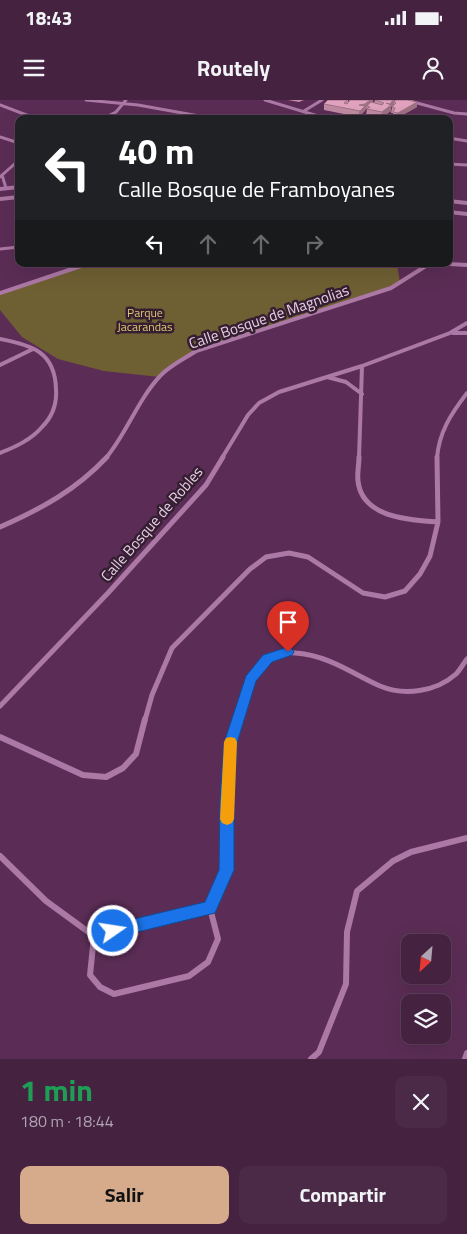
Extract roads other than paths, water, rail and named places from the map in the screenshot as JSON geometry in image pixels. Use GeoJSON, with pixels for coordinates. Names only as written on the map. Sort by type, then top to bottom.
{"type":"FeatureCollection","features":[{"type":"Feature","properties":{"kind":"main road"},"geometry":{"type":"LineString","coordinates":[[0,199],[15,197]]}},
{"type":"Feature","properties":{"kind":"main road"},"geometry":{"type":"LineString","coordinates":[[453,202],[467,203]]}},
{"type":"Feature","properties":{"kind":"main road"},"geometry":{"type":"LineString","coordinates":[[453,212],[467,214]]}},
{"type":"Feature","properties":{"kind":"street"},"geometry":{"type":"LineString","coordinates":[[86,100],[191,115]]}},
{"type":"Feature","properties":{"kind":"street"},"geometry":{"type":"LineString","coordinates":[[110,115],[116,112],[126,100]]}},
{"type":"Feature","properties":{"kind":"street"},"geometry":{"type":"LineString","coordinates":[[265,100],[316,115]]}},
{"type":"Feature","properties":{"kind":"street"},"geometry":{"type":"LineString","coordinates":[[304,111],[322,100]]}},
{"type":"Feature","properties":{"kind":"street"},"geometry":{"type":"LineString","coordinates":[[406,100],[454,113],[467,114]]}},
{"type":"Feature","properties":{"kind":"street"},"geometry":{"type":"LineString","coordinates":[[0,105],[26,115]]}},
{"type":"Feature","properties":{"kind":"street"},"geometry":{"type":"LineString","coordinates":[[0,137],[15,142]]}},
{"type":"Feature","properties":{"kind":"street"},"geometry":{"type":"LineString","coordinates":[[453,139],[467,142]]}},
{"type":"Feature","properties":{"kind":"street"},"geometry":{"type":"LineString","coordinates":[[3,188],[1,176],[15,164]]}},
{"type":"Feature","properties":{"kind":"street"},"geometry":{"type":"LineString","coordinates":[[453,164],[467,165]]}},
{"type":"Feature","properties":{"kind":"street"},"geometry":{"type":"LineString","coordinates":[[0,249],[15,247]]}},
{"type":"Feature","properties":{"kind":"street"},"geometry":{"type":"LineString","coordinates":[[453,264],[467,265]]}},
{"type":"Feature","properties":{"kind":"street"},"geometry":{"type":"LineString","coordinates":[[0,293],[78,267]]}},
{"type":"Feature","properties":{"kind":"street","name":"Calle Bosque de Magnolias"},"geometry":{"type":"LineString","coordinates":[[0,527],[50,505],[81,484],[119,443],[160,377],[178,362],[196,351],[391,288],[424,267]]}},
{"type":"Feature","properties":{"kind":"street","name":"Calle Bosque de Robles"},"geometry":{"type":"LineString","coordinates":[[0,706],[108,593],[206,485],[248,415],[258,403],[279,392],[362,366],[450,333],[467,323]]}},
{"type":"Feature","properties":{"kind":"street"},"geometry":{"type":"LineString","coordinates":[[450,333],[467,333]]}},
{"type":"Feature","properties":{"kind":"street"},"geometry":{"type":"LineString","coordinates":[[0,339],[33,349],[46,357],[53,367],[58,393],[56,408],[47,424],[32,436],[0,453]]}},
{"type":"Feature","properties":{"kind":"street"},"geometry":{"type":"LineString","coordinates":[[0,365],[33,349]]}},
{"type":"Feature","properties":{"kind":"street"},"geometry":{"type":"LineString","coordinates":[[362,366],[358,481],[364,498],[375,508],[394,516],[438,522]]}},
{"type":"Feature","properties":{"kind":"street"},"geometry":{"type":"LineString","coordinates":[[327,377],[346,382],[362,394]]}},
{"type":"Feature","properties":{"kind":"street"},"geometry":{"type":"LineString","coordinates":[[0,737],[84,775],[106,777],[123,768],[136,754],[152,694],[172,648],[250,569],[266,557],[289,553],[308,557],[363,593],[385,597],[405,591],[420,574],[430,556],[438,522],[436,472],[438,443],[448,418],[467,394]]}},
{"type":"Feature","properties":{"kind":"street"},"geometry":{"type":"LineString","coordinates":[[94,936],[90,975],[100,987],[114,994],[189,976],[208,962],[218,939],[210,908],[227,870],[227,800],[230,743],[251,680],[267,659],[288,652],[308,654],[335,662],[382,686],[411,692],[437,687],[456,674],[467,658]]}},
{"type":"Feature","properties":{"kind":"street"},"geometry":{"type":"LineString","coordinates":[[311,1059],[318,1052],[346,984],[347,932],[357,891],[393,861],[410,852],[467,838]]}},
{"type":"Feature","properties":{"kind":"street"},"geometry":{"type":"LineString","coordinates":[[0,856],[46,901],[94,936],[210,908]]}},
{"type":"Feature","properties":{"kind":"street"},"geometry":{"type":"LineString","coordinates":[[465,1059],[467,1053]]}},
{"type":"Feature","properties":{"kind":"park label","name":"Parque Jacarandas"},"geometry":{"type":"Point","coordinates":[145,320]}}]}
